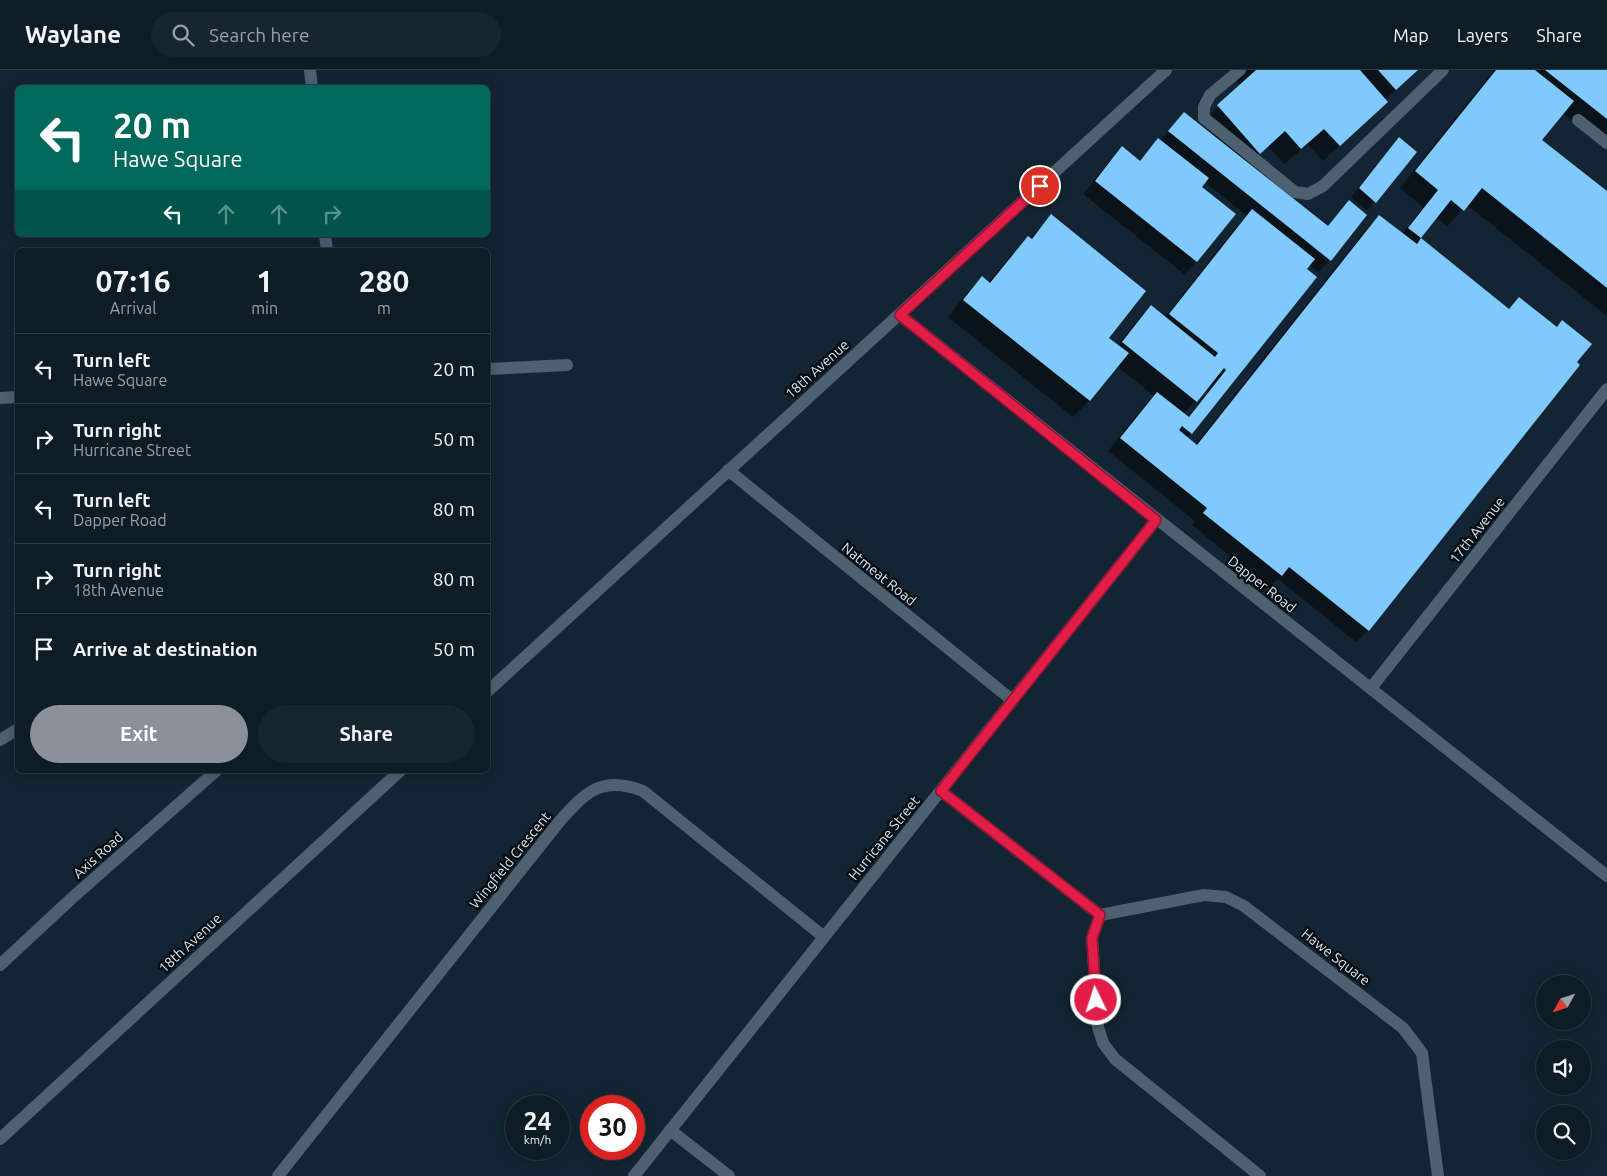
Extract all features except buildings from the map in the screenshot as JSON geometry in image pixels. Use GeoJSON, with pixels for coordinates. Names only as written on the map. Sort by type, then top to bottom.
{"type":"FeatureCollection","features":[{"type":"Feature","properties":{"kind":"street"},"geometry":{"type":"LineString","coordinates":[[310,70],[312,85]]}},
{"type":"Feature","properties":{"kind":"street","name":"18th Avenue"},"geometry":{"type":"LineString","coordinates":[[490,689],[1166,70]]}},
{"type":"Feature","properties":{"kind":"street"},"geometry":{"type":"LineString","coordinates":[[1240,70],[1210,95],[1204,107],[1204,118],[1295,192],[1308,194],[1323,186],[1443,70]]}},
{"type":"Feature","properties":{"kind":"street"},"geometry":{"type":"LineString","coordinates":[[1578,120],[1607,143]]}},
{"type":"Feature","properties":{"kind":"street","name":"Dapper Road"},"geometry":{"type":"LineString","coordinates":[[900,315],[1607,876]]}},
{"type":"Feature","properties":{"kind":"street"},"geometry":{"type":"LineString","coordinates":[[490,369],[567,365]]}},
{"type":"Feature","properties":{"kind":"street","name":"17th Avenue"},"geometry":{"type":"LineString","coordinates":[[1371,688],[1607,390]]}},
{"type":"Feature","properties":{"kind":"street"},"geometry":{"type":"LineString","coordinates":[[0,398],[15,397]]}},
{"type":"Feature","properties":{"kind":"street","name":"Natmeat Road"},"geometry":{"type":"LineString","coordinates":[[728,470],[1012,700]]}},
{"type":"Feature","properties":{"kind":"street","name":"Hurricane Street"},"geometry":{"type":"LineString","coordinates":[[634,1176],[1156,520]]}},
{"type":"Feature","properties":{"kind":"street"},"geometry":{"type":"LineString","coordinates":[[0,740],[15,731]]}},
{"type":"Feature","properties":{"kind":"street","name":"Axis Road"},"geometry":{"type":"LineString","coordinates":[[0,965],[214,773]]}},
{"type":"Feature","properties":{"kind":"street","name":"18th Avenue"},"geometry":{"type":"LineString","coordinates":[[0,1139],[398,773]]}},
{"type":"Feature","properties":{"kind":"street","name":"Wingfield Crescent"},"geometry":{"type":"LineString","coordinates":[[278,1176],[558,822],[575,804],[594,790],[608,784],[627,785],[643,791],[824,937]]}},
{"type":"Feature","properties":{"kind":"street"},"geometry":{"type":"LineString","coordinates":[[941,791],[1100,915],[1092,938],[1098,1027],[1103,1043],[1115,1059],[1260,1176]]}},
{"type":"Feature","properties":{"kind":"street","name":"Hawe Square"},"geometry":{"type":"LineString","coordinates":[[1100,915],[1204,895],[1226,897],[1244,906],[1403,1028],[1422,1053],[1438,1176]]}},
{"type":"Feature","properties":{"kind":"street"},"geometry":{"type":"LineString","coordinates":[[670,1130],[729,1176]]}},
{"type":"Feature","properties":{"kind":"route"},"geometry":{"type":"LineString","coordinates":[[1040,186],[900,315],[1156,520],[941,791],[1100,915],[1092,938],[1096,1000]]}}]}
